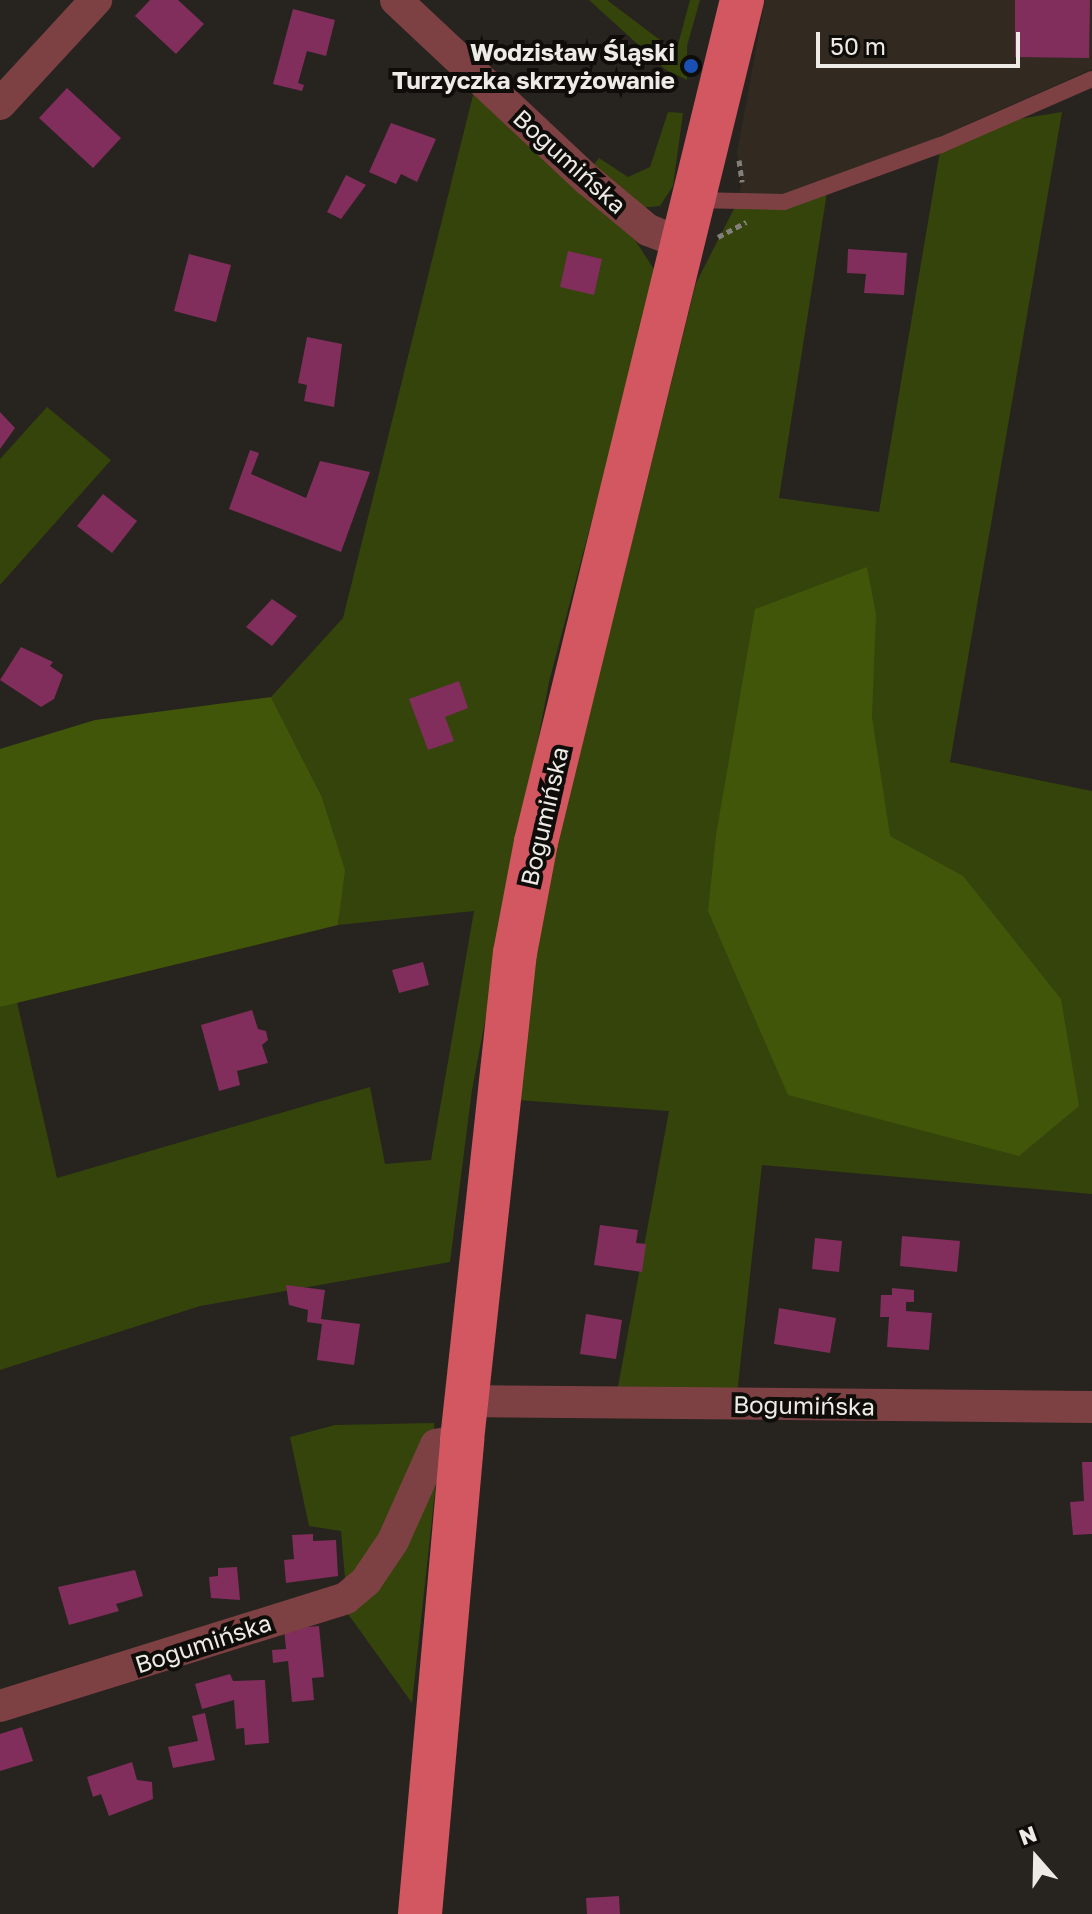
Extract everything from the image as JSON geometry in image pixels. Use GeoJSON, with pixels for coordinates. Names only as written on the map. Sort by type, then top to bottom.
{"type":"FeatureCollection","features":[{"type":"Feature","properties":{"kind":"main road","name":"Bogumińska"},"geometry":{"type":"LineString","coordinates":[[420,1914],[465,1420],[515,953],[536,842],[742,0]]}},
{"type":"Feature","properties":{"kind":"street"},"geometry":{"type":"LineString","coordinates":[[0,104],[96,0]]}},
{"type":"Feature","properties":{"kind":"street","name":"Bogumińska"},"geometry":{"type":"LineString","coordinates":[[396,0],[588,180],[648,230],[682,243]]}},
{"type":"Feature","properties":{"kind":"street","name":"Bogumińska"},"geometry":{"type":"LineString","coordinates":[[0,1706],[346,1598],[366,1581],[393,1541],[436,1445],[465,1420],[1092,1407]]}},
{"type":"Feature","properties":{"kind":"lane"},"geometry":{"type":"LineString","coordinates":[[693,200],[784,202],[954,139],[1092,79]]}},
{"type":"Feature","properties":{"kind":"shaded area"},"geometry":{"type":"Polygon","coordinates":[[[765,0],[1092,0],[1092,69],[828,186],[738,201],[742,181],[737,153],[765,0]]]}},
{"type":"Feature","properties":{"kind":"green space"},"geometry":{"type":"Polygon","coordinates":[[[589,0],[607,0],[676,52],[690,0],[700,0],[687,46],[687,80],[666,70],[589,0]]]}},
{"type":"Feature","properties":{"kind":"green space"},"geometry":{"type":"Polygon","coordinates":[[[474,91],[635,240],[657,274],[549,682],[472,1090],[450,1262],[200,1306],[0,1370],[0,1007],[17,1002],[57,1178],[370,1087],[385,1164],[431,1160],[474,911],[338,925],[344,869],[322,797],[271,697],[343,618],[474,91]]]}},
{"type":"Feature","properties":{"kind":"green space"},"geometry":{"type":"Polygon","coordinates":[[[668,112],[683,113],[673,186],[660,206],[638,208],[591,168],[599,158],[628,177],[650,167],[668,112]]]}},
{"type":"Feature","properties":{"kind":"green space"},"geometry":{"type":"Polygon","coordinates":[[[1062,112],[950,762],[1092,791],[1092,1194],[762,1165],[736,1404],[615,1403],[669,1111],[517,1100],[531,965],[555,852],[696,283],[738,201],[828,186],[779,498],[879,512],[941,145],[995,123],[1062,112]]]}},
{"type":"Feature","properties":{"kind":"green space"},"geometry":{"type":"Polygon","coordinates":[[[47,407],[111,460],[0,585],[0,459],[47,407]]]}},
{"type":"Feature","properties":{"kind":"green space"},"geometry":{"type":"Polygon","coordinates":[[[867,567],[876,614],[872,717],[890,836],[963,876],[1061,999],[1079,1106],[1019,1156],[788,1095],[708,911],[716,835],[755,609],[867,567]]]}},
{"type":"Feature","properties":{"kind":"green space"},"geometry":{"type":"Polygon","coordinates":[[[271,697],[322,797],[345,870],[338,925],[0,1007],[0,749],[95,720],[271,697]]]}},
{"type":"Feature","properties":{"kind":"green space"},"geometry":{"type":"Polygon","coordinates":[[[434,1423],[437,1473],[412,1703],[348,1614],[341,1531],[309,1526],[290,1437],[335,1425],[434,1423]]]}},
{"type":"Feature","properties":{"kind":"building"},"geometry":{"type":"Polygon","coordinates":[[[150,0],[178,0],[204,24],[176,54],[135,16],[150,0]]]}},
{"type":"Feature","properties":{"kind":"building"},"geometry":{"type":"Polygon","coordinates":[[[1015,0],[1090,0],[1089,58],[1015,57],[1015,0]]]}},
{"type":"Feature","properties":{"kind":"building"},"geometry":{"type":"Polygon","coordinates":[[[293,9],[335,20],[326,56],[307,51],[298,83],[304,85],[302,91],[273,84],[293,9]]]}},
{"type":"Feature","properties":{"kind":"building"},"geometry":{"type":"Polygon","coordinates":[[[67,88],[121,138],[93,168],[39,118],[67,88]]]}},
{"type":"Feature","properties":{"kind":"building"},"geometry":{"type":"Polygon","coordinates":[[[391,123],[436,139],[417,182],[401,174],[396,184],[369,172],[391,123]]]}},
{"type":"Feature","properties":{"kind":"building"},"geometry":{"type":"Polygon","coordinates":[[[346,175],[366,185],[341,219],[327,212],[346,175]]]}},
{"type":"Feature","properties":{"kind":"building"},"geometry":{"type":"Polygon","coordinates":[[[848,249],[907,253],[904,295],[864,293],[866,274],[847,273],[848,249]]]}},
{"type":"Feature","properties":{"kind":"building"},"geometry":{"type":"Polygon","coordinates":[[[568,251],[602,259],[594,295],[560,287],[568,251]]]}},
{"type":"Feature","properties":{"kind":"building"},"geometry":{"type":"Polygon","coordinates":[[[189,254],[231,265],[216,322],[174,311],[189,254]]]}},
{"type":"Feature","properties":{"kind":"building"},"geometry":{"type":"Polygon","coordinates":[[[307,337],[342,344],[334,407],[304,401],[307,385],[298,383],[307,337]]]}},
{"type":"Feature","properties":{"kind":"building"},"geometry":{"type":"Polygon","coordinates":[[[0,412],[15,428],[0,449],[0,412]]]}},
{"type":"Feature","properties":{"kind":"building"},"geometry":{"type":"Polygon","coordinates":[[[250,450],[259,453],[251,474],[306,498],[320,461],[370,472],[341,552],[229,509],[250,450]]]}},
{"type":"Feature","properties":{"kind":"building"},"geometry":{"type":"Polygon","coordinates":[[[103,494],[137,521],[112,553],[77,526],[103,494]]]}},
{"type":"Feature","properties":{"kind":"building"},"geometry":{"type":"Polygon","coordinates":[[[272,599],[297,616],[272,646],[246,627],[272,599]]]}},
{"type":"Feature","properties":{"kind":"building"},"geometry":{"type":"Polygon","coordinates":[[[21,647],[53,662],[50,666],[63,675],[54,699],[41,707],[0,680],[21,647]]]}},
{"type":"Feature","properties":{"kind":"building"},"geometry":{"type":"Polygon","coordinates":[[[459,681],[468,708],[445,717],[454,741],[428,750],[409,699],[459,681]]]}},
{"type":"Feature","properties":{"kind":"building"},"geometry":{"type":"Polygon","coordinates":[[[423,962],[429,985],[399,993],[392,970],[423,962]]]}},
{"type":"Feature","properties":{"kind":"building"},"geometry":{"type":"Polygon","coordinates":[[[252,1010],[258,1029],[266,1031],[268,1040],[262,1045],[268,1063],[237,1071],[240,1085],[219,1091],[201,1025],[252,1010]]]}},
{"type":"Feature","properties":{"kind":"building"},"geometry":{"type":"Polygon","coordinates":[[[600,1225],[638,1230],[636,1243],[646,1244],[642,1272],[594,1265],[600,1225]]]}},
{"type":"Feature","properties":{"kind":"building"},"geometry":{"type":"Polygon","coordinates":[[[902,1236],[960,1241],[957,1272],[900,1266],[902,1236]]]}},
{"type":"Feature","properties":{"kind":"building"},"geometry":{"type":"Polygon","coordinates":[[[815,1238],[842,1241],[839,1272],[812,1269],[815,1238]]]}},
{"type":"Feature","properties":{"kind":"building"},"geometry":{"type":"Polygon","coordinates":[[[286,1285],[325,1290],[321,1319],[360,1324],[354,1365],[317,1360],[322,1324],[307,1322],[308,1310],[289,1305],[286,1285]]]}},
{"type":"Feature","properties":{"kind":"building"},"geometry":{"type":"Polygon","coordinates":[[[892,1288],[914,1290],[914,1302],[906,1302],[906,1311],[932,1313],[929,1350],[887,1347],[889,1317],[880,1317],[881,1295],[892,1295],[892,1288]]]}},
{"type":"Feature","properties":{"kind":"building"},"geometry":{"type":"Polygon","coordinates":[[[779,1308],[836,1318],[830,1353],[774,1344],[779,1308]]]}},
{"type":"Feature","properties":{"kind":"building"},"geometry":{"type":"Polygon","coordinates":[[[586,1314],[622,1320],[616,1359],[580,1354],[586,1314]]]}},
{"type":"Feature","properties":{"kind":"building"},"geometry":{"type":"Polygon","coordinates":[[[1082,1462],[1092,1462],[1092,1534],[1073,1535],[1070,1502],[1084,1501],[1082,1462]]]}},
{"type":"Feature","properties":{"kind":"building"},"geometry":{"type":"Polygon","coordinates":[[[313,1534],[313,1541],[336,1540],[338,1576],[286,1583],[284,1560],[294,1559],[292,1535],[313,1534]]]}},
{"type":"Feature","properties":{"kind":"building"},"geometry":{"type":"Polygon","coordinates":[[[237,1567],[240,1600],[211,1598],[209,1577],[218,1576],[218,1568],[237,1567]]]}},
{"type":"Feature","properties":{"kind":"building"},"geometry":{"type":"Polygon","coordinates":[[[135,1570],[143,1596],[116,1604],[119,1611],[69,1625],[58,1587],[135,1570]]]}},
{"type":"Feature","properties":{"kind":"building"},"geometry":{"type":"Polygon","coordinates":[[[319,1626],[324,1677],[312,1678],[314,1700],[292,1702],[288,1661],[273,1663],[272,1650],[286,1649],[284,1629],[319,1626]]]}},
{"type":"Feature","properties":{"kind":"building"},"geometry":{"type":"Polygon","coordinates":[[[230,1674],[233,1681],[265,1680],[269,1743],[245,1745],[244,1728],[236,1729],[234,1700],[202,1709],[195,1684],[230,1674]]]}},
{"type":"Feature","properties":{"kind":"building"},"geometry":{"type":"Polygon","coordinates":[[[205,1713],[215,1760],[173,1768],[168,1747],[198,1741],[192,1716],[205,1713]]]}},
{"type":"Feature","properties":{"kind":"building"},"geometry":{"type":"Polygon","coordinates":[[[22,1727],[33,1761],[0,1771],[0,1734],[22,1727]]]}},
{"type":"Feature","properties":{"kind":"building"},"geometry":{"type":"Polygon","coordinates":[[[132,1762],[137,1780],[152,1782],[153,1799],[109,1816],[101,1794],[93,1797],[87,1777],[132,1762]]]}},
{"type":"Feature","properties":{"kind":"building"},"geometry":{"type":"Polygon","coordinates":[[[619,1896],[620,1914],[587,1914],[586,1898],[619,1896]]]}},
{"type":"Feature","properties":{"kind":"place","name":"Wodzisław Śląski Turzyczka skrzyżowanie"},"geometry":{"type":"Point","coordinates":[691,66]}}]}
